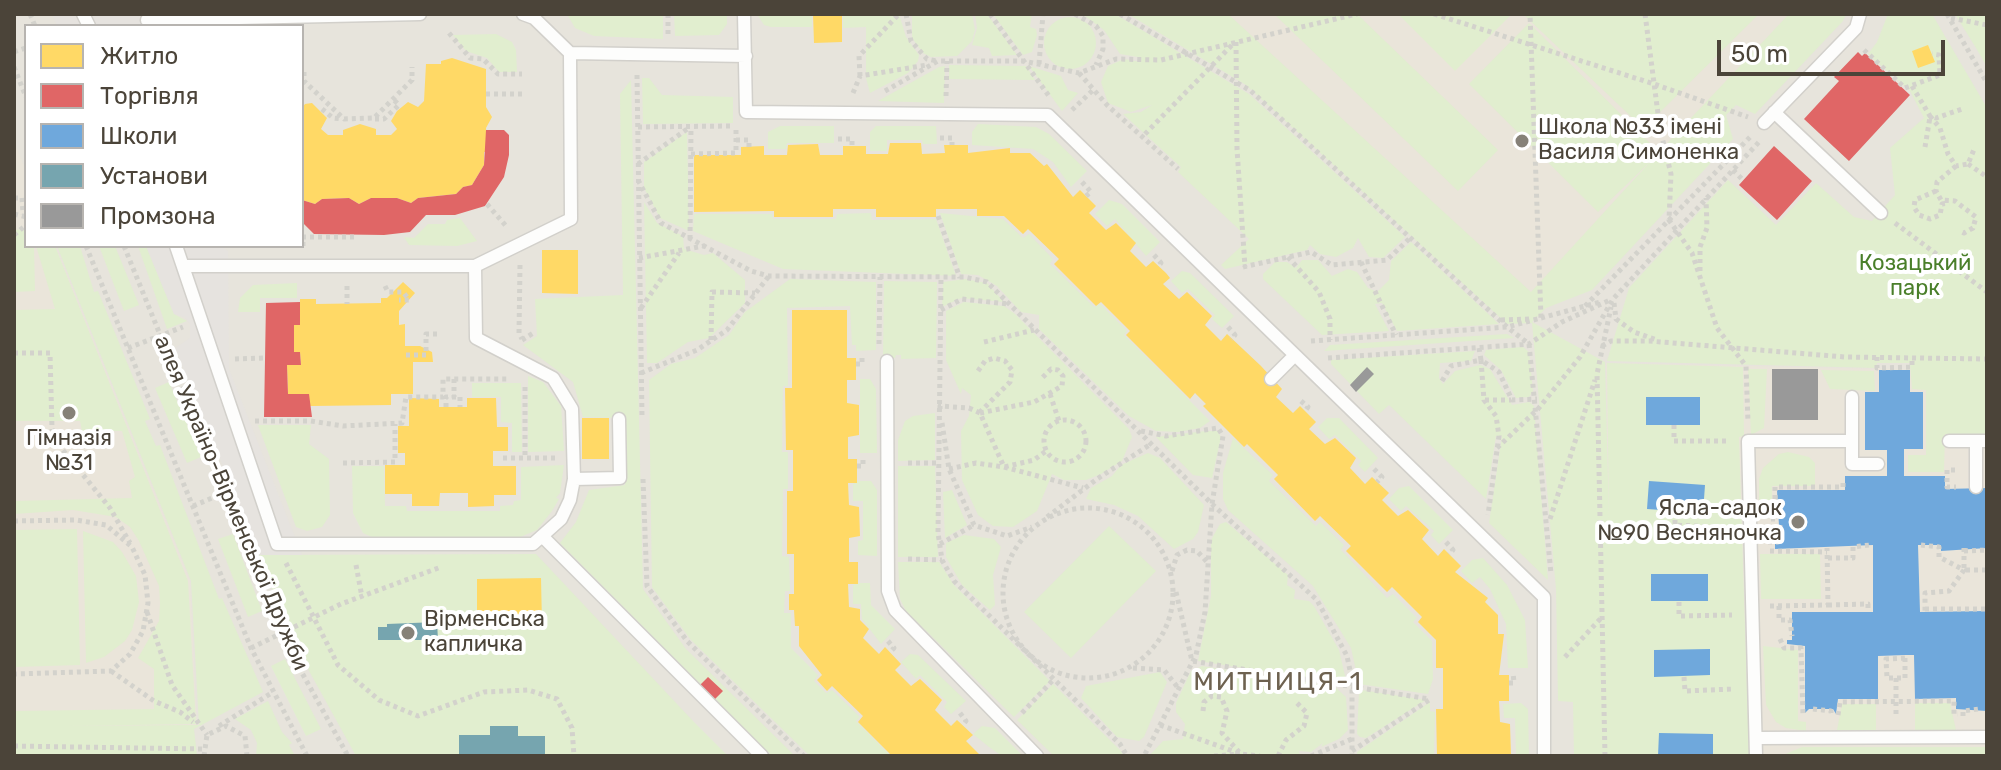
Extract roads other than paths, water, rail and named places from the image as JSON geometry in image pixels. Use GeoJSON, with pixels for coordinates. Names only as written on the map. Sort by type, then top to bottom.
{"type":"FeatureCollection","features":[{"type":"Feature","properties":{"kind":"lane"},"geometry":{"type":"LineString","coordinates":[[147,20],[420,14]]}},
{"type":"Feature","properties":{"kind":"lane"},"geometry":{"type":"LineString","coordinates":[[523,14],[534,18],[570,53],[746,56]]}},
{"type":"Feature","properties":{"kind":"lane"},"geometry":{"type":"LineString","coordinates":[[744,14],[746,112],[1048,115],[1058,122],[1544,597],[1544,756]]}},
{"type":"Feature","properties":{"kind":"lane"},"geometry":{"type":"LineString","coordinates":[[1762,125],[1856,28],[1860,14]]}},
{"type":"Feature","properties":{"kind":"lane"},"geometry":{"type":"LineString","coordinates":[[183,266],[475,266],[571,219],[570,53]]}},
{"type":"Feature","properties":{"kind":"lane"},"geometry":{"type":"LineString","coordinates":[[1774,112],[1881,213]]}},
{"type":"Feature","properties":{"kind":"lane"},"geometry":{"type":"LineString","coordinates":[[1856,189],[1866,178]]}},
{"type":"Feature","properties":{"kind":"lane"},"geometry":{"type":"LineString","coordinates":[[177,248],[277,544],[533,544],[561,519],[574,479],[572,409],[553,378],[476,338],[475,266]]}},
{"type":"Feature","properties":{"kind":"lane"},"geometry":{"type":"LineString","coordinates":[[1271,379],[1295,355]]}},
{"type":"Feature","properties":{"kind":"lane"},"geometry":{"type":"LineString","coordinates":[[883,358],[888,591],[895,610],[1037,756]]}},
{"type":"Feature","properties":{"kind":"lane"},"geometry":{"type":"LineString","coordinates":[[1852,397],[1852,464],[1878,464]]}},
{"type":"Feature","properties":{"kind":"lane"},"geometry":{"type":"LineString","coordinates":[[574,479],[620,478],[619,419]]}},
{"type":"Feature","properties":{"kind":"lane"},"geometry":{"type":"LineString","coordinates":[[1756,756],[1748,441],[1852,441]]}},
{"type":"Feature","properties":{"kind":"lane"},"geometry":{"type":"LineString","coordinates":[[1949,441],[1982,441],[1976,487]]}},
{"type":"Feature","properties":{"kind":"lane"},"geometry":{"type":"LineString","coordinates":[[543,537],[762,756]]}},
{"type":"Feature","properties":{"kind":"lane"},"geometry":{"type":"LineString","coordinates":[[1756,738],[1987,737]]}},
{"type":"Feature","properties":{"kind":"place","name":"Школа №33 імені Василя Симоненка"},"geometry":{"type":"Point","coordinates":[1522,141]}},
{"type":"Feature","properties":{"kind":"place","name":"Гімназія №31"},"geometry":{"type":"Point","coordinates":[69,413]}},
{"type":"Feature","properties":{"kind":"place","name":"Ясла-садок №90 Весняночка"},"geometry":{"type":"Point","coordinates":[1798,522]}},
{"type":"Feature","properties":{"kind":"place","name":"Вірменська капличка"},"geometry":{"type":"Point","coordinates":[408,633]}},
{"type":"Feature","properties":{"kind":"district","name":"МИТНИЦЯ-1"},"geometry":{"type":"Point","coordinates":[1278,682]}},
{"type":"Feature","properties":{"kind":"park label","name":"Козацький парк"},"geometry":{"type":"Point","coordinates":[1915,276]}}]}
